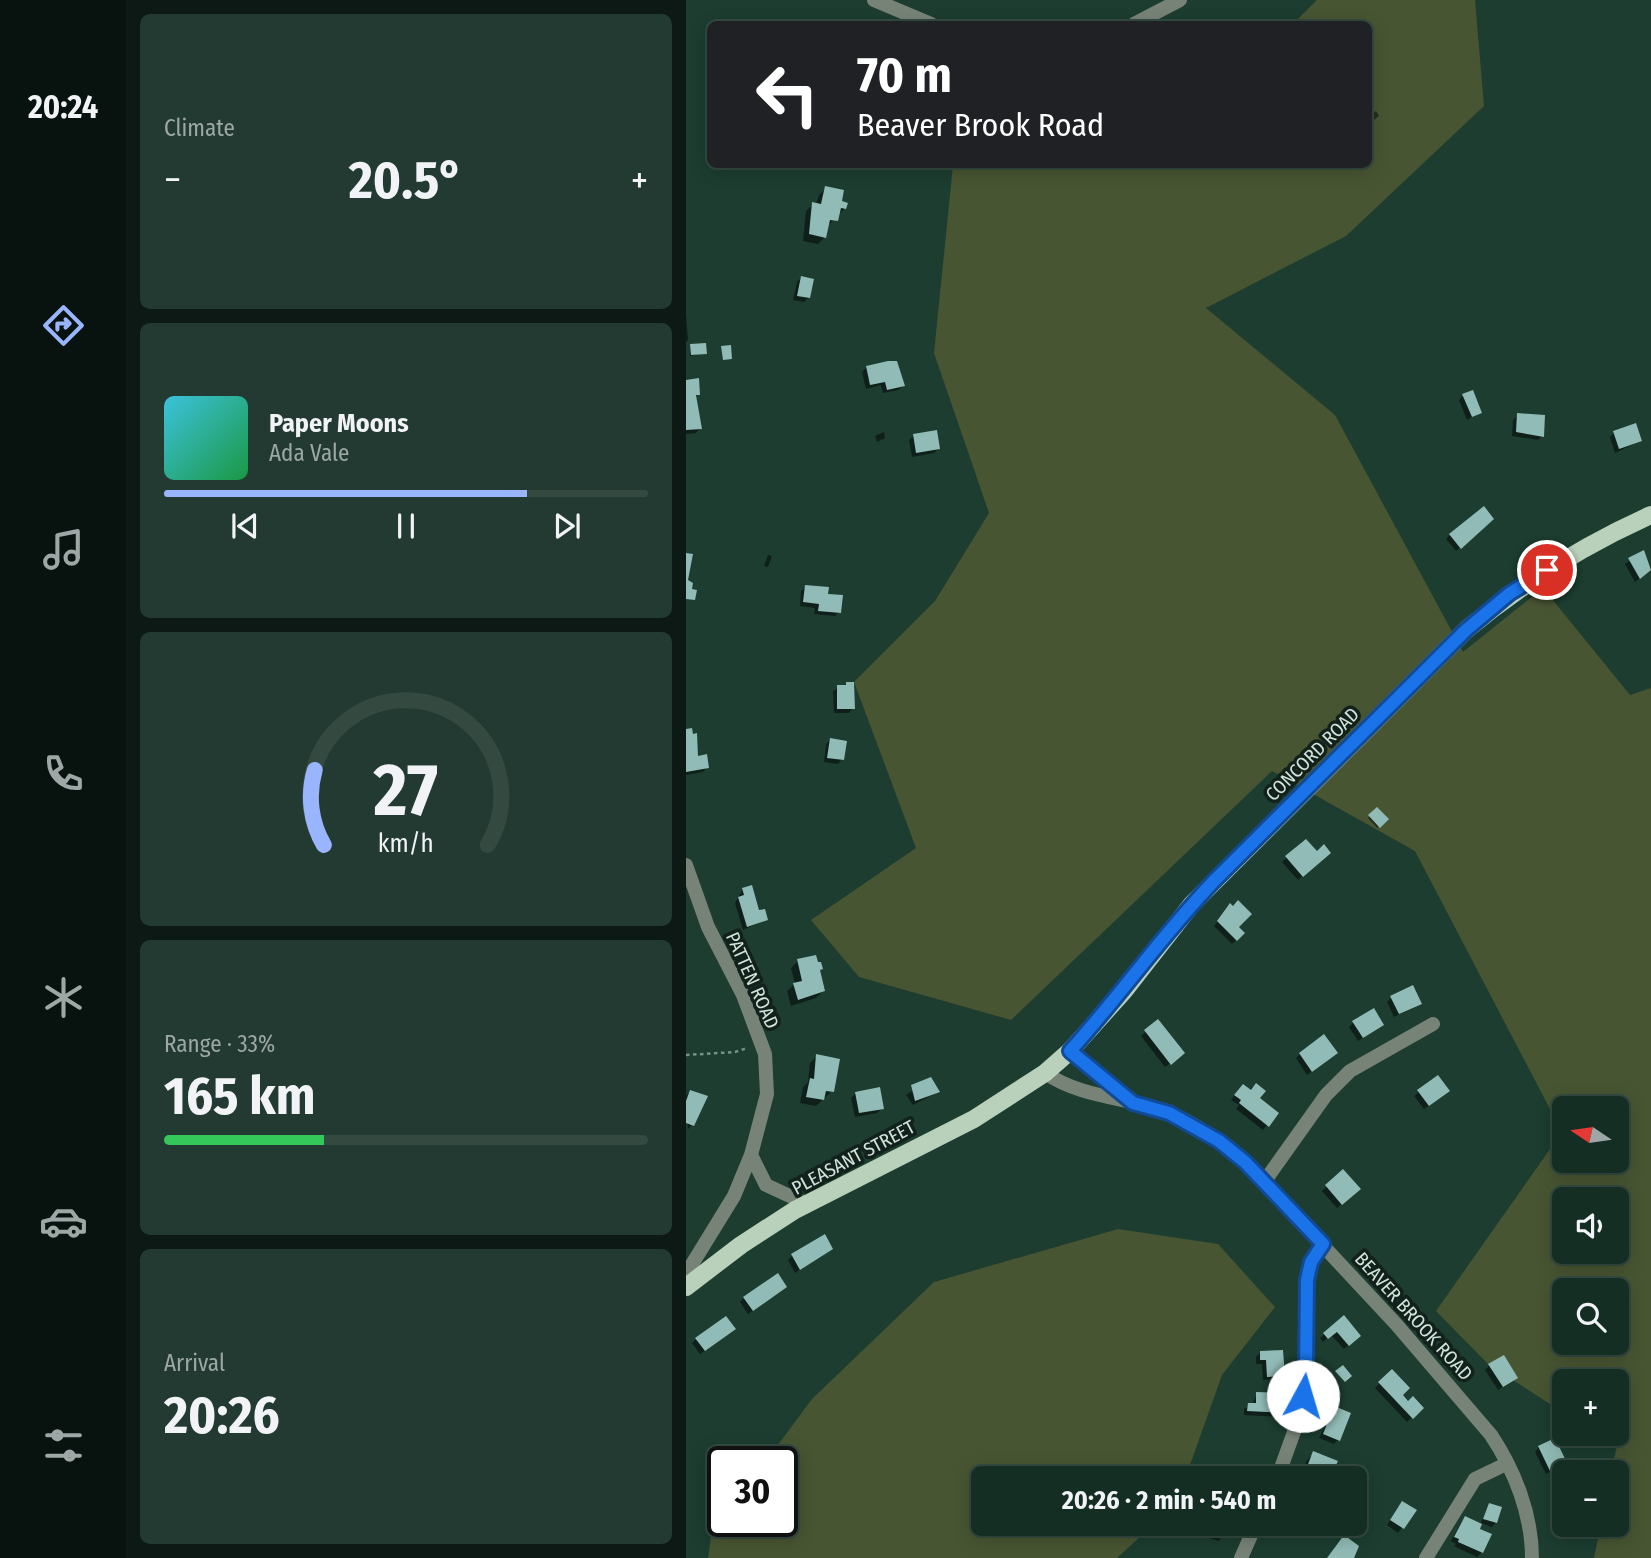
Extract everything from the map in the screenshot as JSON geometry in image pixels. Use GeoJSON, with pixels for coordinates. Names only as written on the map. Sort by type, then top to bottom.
{"type":"FeatureCollection","features":[{"type":"Feature","properties":{"kind":"main road","name":"CONCORD ROAD"},"geometry":{"type":"LineString","coordinates":[[1045,1073],[1070,1051],[1124,991],[1192,904],[1466,630],[1509,594],[1578,551],[1651,514]]}},
{"type":"Feature","properties":{"kind":"main road","name":"PLEASANT STREET"},"geometry":{"type":"LineString","coordinates":[[686,1287],[741,1245],[807,1204],[974,1119],[1045,1073]]}},
{"type":"Feature","properties":{"kind":"street"},"geometry":{"type":"LineString","coordinates":[[874,0],[923,21]]}},
{"type":"Feature","properties":{"kind":"street"},"geometry":{"type":"LineString","coordinates":[[1140,21],[1180,0]]}},
{"type":"Feature","properties":{"kind":"street","name":"PATTEN ROAD"},"geometry":{"type":"LineString","coordinates":[[686,865],[708,927],[743,995],[765,1054],[767,1094],[751,1155],[734,1196],[686,1274]]}},
{"type":"Feature","properties":{"kind":"street"},"geometry":{"type":"LineString","coordinates":[[1264,1182],[1326,1095],[1350,1070],[1433,1024]]}},
{"type":"Feature","properties":{"kind":"street","name":"BEAVER BROOK ROAD"},"geometry":{"type":"LineString","coordinates":[[1070,1051],[1133,1103]]}},
{"type":"Feature","properties":{"kind":"street","name":"BEAVER BROOK ROAD"},"geometry":{"type":"LineString","coordinates":[[1045,1073],[1066,1087],[1169,1113],[1219,1141],[1264,1182],[1462,1399],[1491,1436],[1526,1511],[1532,1558]]}},
{"type":"Feature","properties":{"kind":"street"},"geometry":{"type":"LineString","coordinates":[[751,1155],[766,1185],[807,1204]]}},
{"type":"Feature","properties":{"kind":"street"},"geometry":{"type":"LineString","coordinates":[[1282,1466],[1299,1418],[1306,1373],[1307,1280],[1311,1262],[1323,1244]]}},
{"type":"Feature","properties":{"kind":"street"},"geometry":{"type":"LineString","coordinates":[[1426,1558],[1475,1479],[1506,1464]]}},
{"type":"Feature","properties":{"kind":"street"},"geometry":{"type":"LineString","coordinates":[[1241,1558],[1251,1536]]}},
{"type":"Feature","properties":{"kind":"path"},"geometry":{"type":"LineString","coordinates":[[686,1055],[735,1052],[760,1043]]}},
{"type":"Feature","properties":{"kind":"green space"},"geometry":{"type":"Polygon","coordinates":[[[1317,0],[1475,0],[1484,106],[1346,236],[1206,308],[1335,415],[1463,652],[1543,588],[1630,695],[1651,688],[1651,1558],[1594,1558],[1598,1537],[1629,1537],[1629,1460],[1614,1460],[1617,1446],[1629,1446],[1629,1369],[1552,1369],[1552,1405],[1488,1364],[1436,1311],[1552,1146],[1552,1173],[1629,1173],[1629,1096],[1552,1096],[1552,1113],[1415,851],[1272,771],[1011,1020],[859,977],[811,920],[916,848],[854,682],[935,601],[989,513],[934,353],[953,168],[1372,168],[1372,21],[1296,21],[1317,0]]]}},
{"type":"Feature","properties":{"kind":"green space"},"geometry":{"type":"Polygon","coordinates":[[[1118,1229],[1218,1244],[1275,1307],[1222,1375],[1190,1466],[971,1466],[971,1536],[1141,1536],[1117,1558],[708,1558],[711,1537],[798,1537],[798,1446],[777,1446],[812,1399],[934,1282],[1118,1229]]]}},
{"type":"Feature","properties":{"kind":"building"},"geometry":{"type":"Polygon","coordinates":[[[825,186],[844,190],[842,201],[848,203],[846,209],[841,208],[838,221],[830,220],[826,238],[809,234],[812,202],[821,204],[825,186]]]}},
{"type":"Feature","properties":{"kind":"building"},"geometry":{"type":"Polygon","coordinates":[[[801,276],[814,279],[810,298],[797,296],[801,276]]]}},
{"type":"Feature","properties":{"kind":"building"},"geometry":{"type":"Polygon","coordinates":[[[706,343],[707,354],[691,355],[690,344],[706,343]]]}},
{"type":"Feature","properties":{"kind":"building"},"geometry":{"type":"Polygon","coordinates":[[[731,345],[732,359],[723,360],[721,346],[731,345]]]}},
{"type":"Feature","properties":{"kind":"building"},"geometry":{"type":"Polygon","coordinates":[[[897,361],[905,386],[887,390],[885,382],[870,385],[866,366],[897,361]]]}},
{"type":"Feature","properties":{"kind":"building"},"geometry":{"type":"Polygon","coordinates":[[[699,378],[700,395],[696,395],[702,429],[686,430],[686,380],[699,378]]]}},
{"type":"Feature","properties":{"kind":"building"},"geometry":{"type":"Polygon","coordinates":[[[1473,390],[1482,413],[1472,417],[1462,394],[1473,390]]]}},
{"type":"Feature","properties":{"kind":"building"},"geometry":{"type":"Polygon","coordinates":[[[1517,413],[1545,415],[1544,437],[1516,432],[1517,413]]]}},
{"type":"Feature","properties":{"kind":"building"},"geometry":{"type":"Polygon","coordinates":[[[1636,423],[1642,441],[1619,449],[1613,431],[1636,423]]]}},
{"type":"Feature","properties":{"kind":"building"},"geometry":{"type":"Polygon","coordinates":[[[937,430],[940,449],[916,453],[913,434],[937,430]]]}},
{"type":"Feature","properties":{"kind":"building"},"geometry":{"type":"Polygon","coordinates":[[[1484,506],[1494,519],[1461,549],[1449,534],[1484,506]]]}},
{"type":"Feature","properties":{"kind":"building"},"geometry":{"type":"Polygon","coordinates":[[[1644,550],[1651,570],[1640,579],[1628,558],[1644,550]]]}},
{"type":"Feature","properties":{"kind":"building"},"geometry":{"type":"Polygon","coordinates":[[[686,553],[693,554],[688,580],[693,583],[692,589],[697,590],[695,600],[686,599],[686,553]]]}},
{"type":"Feature","properties":{"kind":"building"},"geometry":{"type":"Polygon","coordinates":[[[805,585],[829,587],[828,594],[843,595],[841,613],[818,611],[819,604],[803,602],[805,585]]]}},
{"type":"Feature","properties":{"kind":"building"},"geometry":{"type":"Polygon","coordinates":[[[846,682],[854,682],[855,709],[837,709],[837,685],[846,685],[846,682]]]}},
{"type":"Feature","properties":{"kind":"building"},"geometry":{"type":"Polygon","coordinates":[[[692,728],[693,734],[697,733],[698,756],[707,754],[709,768],[686,772],[686,729],[692,728]]]}},
{"type":"Feature","properties":{"kind":"building"},"geometry":{"type":"Polygon","coordinates":[[[830,738],[847,741],[844,760],[827,758],[830,738]]]}},
{"type":"Feature","properties":{"kind":"building"},"geometry":{"type":"Polygon","coordinates":[[[1377,807],[1389,819],[1380,828],[1368,815],[1377,807]]]}},
{"type":"Feature","properties":{"kind":"building"},"geometry":{"type":"Polygon","coordinates":[[[1306,839],[1317,851],[1324,844],[1331,853],[1303,877],[1285,856],[1306,839]]]}},
{"type":"Feature","properties":{"kind":"building"},"geometry":{"type":"Polygon","coordinates":[[[752,885],[759,910],[765,909],[768,920],[747,927],[738,897],[744,895],[742,888],[752,885]]]}},
{"type":"Feature","properties":{"kind":"building"},"geometry":{"type":"Polygon","coordinates":[[[1238,900],[1252,914],[1239,927],[1245,933],[1237,941],[1217,921],[1230,903],[1233,906],[1238,900]]]}},
{"type":"Feature","properties":{"kind":"building"},"geometry":{"type":"Polygon","coordinates":[[[816,955],[823,969],[820,970],[825,991],[798,1000],[793,983],[802,981],[797,959],[816,955]]]}},
{"type":"Feature","properties":{"kind":"building"},"geometry":{"type":"Polygon","coordinates":[[[1413,985],[1422,1004],[1399,1014],[1390,996],[1413,985]]]}},
{"type":"Feature","properties":{"kind":"building"},"geometry":{"type":"Polygon","coordinates":[[[1374,1008],[1384,1025],[1363,1038],[1352,1021],[1374,1008]]]}},
{"type":"Feature","properties":{"kind":"building"},"geometry":{"type":"Polygon","coordinates":[[[1158,1019],[1185,1053],[1171,1065],[1144,1030],[1158,1019]]]}},
{"type":"Feature","properties":{"kind":"building"},"geometry":{"type":"Polygon","coordinates":[[[1324,1034],[1338,1053],[1312,1072],[1299,1053],[1324,1034]]]}},
{"type":"Feature","properties":{"kind":"building"},"geometry":{"type":"Polygon","coordinates":[[[816,1054],[840,1059],[834,1092],[826,1091],[824,1100],[806,1097],[810,1078],[814,1079],[816,1054]]]}},
{"type":"Feature","properties":{"kind":"building"},"geometry":{"type":"Polygon","coordinates":[[[1438,1075],[1450,1091],[1429,1106],[1417,1090],[1438,1075]]]}},
{"type":"Feature","properties":{"kind":"building"},"geometry":{"type":"Polygon","coordinates":[[[931,1077],[940,1092],[915,1101],[911,1085],[931,1077]]]}},
{"type":"Feature","properties":{"kind":"building"},"geometry":{"type":"Polygon","coordinates":[[[1256,1083],[1266,1091],[1260,1098],[1279,1113],[1269,1127],[1239,1103],[1241,1100],[1234,1095],[1243,1084],[1251,1090],[1256,1083]]]}},
{"type":"Feature","properties":{"kind":"building"},"geometry":{"type":"Polygon","coordinates":[[[880,1087],[884,1109],[859,1113],[855,1092],[880,1087]]]}},
{"type":"Feature","properties":{"kind":"building"},"geometry":{"type":"Polygon","coordinates":[[[690,1090],[708,1096],[694,1126],[686,1123],[686,1101],[690,1090]]]}},
{"type":"Feature","properties":{"kind":"building"},"geometry":{"type":"Polygon","coordinates":[[[1343,1169],[1361,1189],[1342,1205],[1325,1185],[1343,1169]]]}},
{"type":"Feature","properties":{"kind":"building"},"geometry":{"type":"Polygon","coordinates":[[[825,1234],[833,1249],[800,1270],[791,1254],[825,1234]]]}},
{"type":"Feature","properties":{"kind":"building"},"geometry":{"type":"Polygon","coordinates":[[[778,1273],[787,1287],[753,1311],[743,1297],[778,1273]]]}},
{"type":"Feature","properties":{"kind":"building"},"geometry":{"type":"Polygon","coordinates":[[[1344,1315],[1361,1336],[1349,1346],[1337,1332],[1328,1339],[1323,1333],[1344,1315]]]}},
{"type":"Feature","properties":{"kind":"building"},"geometry":{"type":"Polygon","coordinates":[[[726,1316],[736,1329],[705,1351],[695,1338],[726,1316]]]}},
{"type":"Feature","properties":{"kind":"building"},"geometry":{"type":"Polygon","coordinates":[[[1283,1350],[1285,1376],[1267,1377],[1266,1360],[1260,1360],[1260,1351],[1283,1350]]]}},
{"type":"Feature","properties":{"kind":"building"},"geometry":{"type":"Polygon","coordinates":[[[1504,1355],[1518,1378],[1503,1387],[1488,1364],[1504,1355]]]}},
{"type":"Feature","properties":{"kind":"building"},"geometry":{"type":"Polygon","coordinates":[[[1343,1365],[1352,1376],[1345,1382],[1335,1371],[1343,1365]]]}},
{"type":"Feature","properties":{"kind":"building"},"geometry":{"type":"Polygon","coordinates":[[[1392,1369],[1410,1388],[1403,1395],[1408,1401],[1413,1396],[1424,1408],[1413,1419],[1378,1382],[1392,1369]]]}},
{"type":"Feature","properties":{"kind":"building"},"geometry":{"type":"Polygon","coordinates":[[[1256,1392],[1290,1393],[1289,1413],[1247,1411],[1248,1403],[1256,1403],[1256,1392]]]}},
{"type":"Feature","properties":{"kind":"building"},"geometry":{"type":"Polygon","coordinates":[[[1334,1406],[1351,1413],[1340,1441],[1323,1434],[1334,1406]]]}},
{"type":"Feature","properties":{"kind":"building"},"geometry":{"type":"Polygon","coordinates":[[[1552,1439],[1552,1446],[1559,1446],[1566,1460],[1552,1460],[1550,1471],[1538,1446],[1552,1439]]]}},
{"type":"Feature","properties":{"kind":"building"},"geometry":{"type":"Polygon","coordinates":[[[1313,1451],[1338,1461],[1336,1466],[1307,1466],[1313,1451]]]}},
{"type":"Feature","properties":{"kind":"building"},"geometry":{"type":"Polygon","coordinates":[[[1402,1501],[1417,1510],[1404,1529],[1390,1520],[1402,1501]]]}},
{"type":"Feature","properties":{"kind":"building"},"geometry":{"type":"Polygon","coordinates":[[[1489,1503],[1502,1507],[1497,1523],[1483,1519],[1489,1503]]]}},
{"type":"Feature","properties":{"kind":"building"},"geometry":{"type":"Polygon","coordinates":[[[1465,1516],[1482,1524],[1480,1529],[1492,1534],[1483,1553],[1458,1542],[1459,1539],[1454,1537],[1465,1516]]]}},
{"type":"Feature","properties":{"kind":"building"},"geometry":{"type":"Polygon","coordinates":[[[1343,1536],[1359,1546],[1354,1558],[1327,1558],[1343,1536]]]}},
{"type":"Feature","properties":{"kind":"route"},"geometry":{"type":"LineString","coordinates":[[1303,1396],[1308,1319],[1307,1280],[1311,1262],[1323,1244],[1245,1162],[1219,1141],[1169,1113],[1133,1103],[1082,1064],[1070,1051],[1124,991],[1177,920],[1214,881],[1466,630],[1509,594],[1547,570]]}}]}
